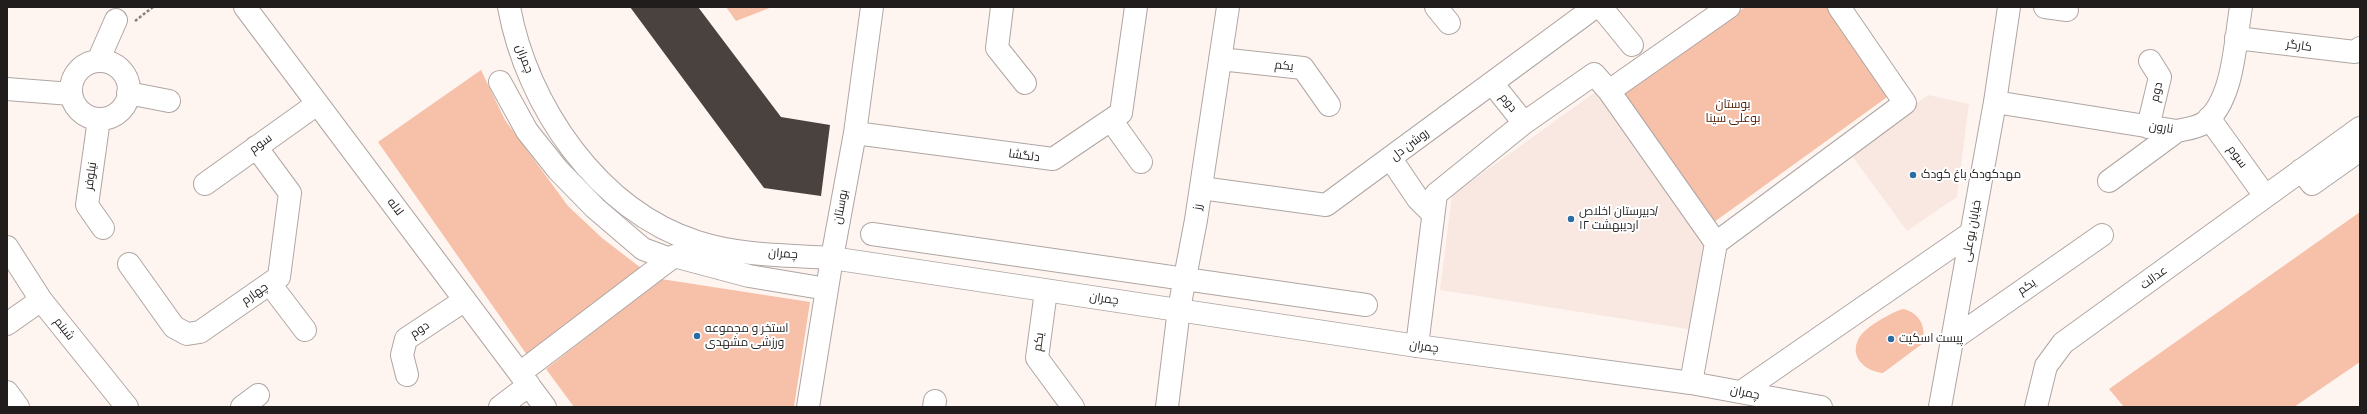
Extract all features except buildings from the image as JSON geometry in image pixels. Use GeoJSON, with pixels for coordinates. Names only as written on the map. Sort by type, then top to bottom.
{"type":"FeatureCollection","features":[{"type":"Feature","properties":{"kind":"street","name":"لاله"},"geometry":{"type":"LineString","coordinates":[[245,7],[545,407]]}},
{"type":"Feature","properties":{"kind":"street","name":"چمران"},"geometry":{"type":"LineString","coordinates":[[509,7],[513,28],[521,54],[547,110],[586,166],[623,201],[653,223],[696,242],[733,251],[832,258],[1417,346],[1691,383],[1821,407]]}},
{"type":"Feature","properties":{"kind":"street","name":"بوستان"},"geometry":{"type":"LineString","coordinates":[[808,407],[832,258],[855,133],[872,7]]}},
{"type":"Feature","properties":{"kind":"street"},"geometry":{"type":"LineString","coordinates":[[1002,7],[997,48],[1024,84]]}},
{"type":"Feature","properties":{"kind":"street","name":"دلگشا"},"geometry":{"type":"LineString","coordinates":[[855,133],[1053,160],[1121,113],[1136,7]]}},
{"type":"Feature","properties":{"kind":"street","name":"رز"},"geometry":{"type":"LineString","coordinates":[[1167,407],[1178,309],[1201,188],[1228,7]]}},
{"type":"Feature","properties":{"kind":"street","name":"روشن دل"},"geometry":{"type":"LineString","coordinates":[[1201,188],[1326,206],[1595,7]]}},
{"type":"Feature","properties":{"kind":"street"},"geometry":{"type":"LineString","coordinates":[[1601,7],[1632,45]]}},
{"type":"Feature","properties":{"kind":"street"},"geometry":{"type":"LineString","coordinates":[[1610,91],[1729,7]]}},
{"type":"Feature","properties":{"kind":"street"},"geometry":{"type":"LineString","coordinates":[[1691,383],[1716,243],[1905,103],[1839,7]]}},
{"type":"Feature","properties":{"kind":"street","name":"خیابان بوعلی"},"geometry":{"type":"LineString","coordinates":[[1940,407],[1995,102],[2009,7]]}},
{"type":"Feature","properties":{"kind":"street"},"geometry":{"type":"LineString","coordinates":[[2045,7],[2067,10]]}},
{"type":"Feature","properties":{"kind":"street","name":"نارون"},"geometry":{"type":"LineString","coordinates":[[1995,102],[2177,131],[2191,128],[2215,113],[2228,85],[2241,7]]}},
{"type":"Feature","properties":{"kind":"street"},"geometry":{"type":"LineString","coordinates":[[98,61],[123,22]]}},
{"type":"Feature","properties":{"kind":"street","name":"کارگر"},"geometry":{"type":"LineString","coordinates":[[2236,38],[2327,50],[2355,52],[2360,48]]}},
{"type":"Feature","properties":{"kind":"street","name":"یکم"},"geometry":{"type":"LineString","coordinates":[[1220,59],[1303,68],[1329,105]]}},
{"type":"Feature","properties":{"kind":"street"},"geometry":{"type":"LineString","coordinates":[[98,61],[107,62],[123,72],[127,80],[128,94],[124,106],[117,113],[99,119],[89,117],[75,104],[71,94],[71,84],[78,71],[89,63],[98,61]]}},
{"type":"Feature","properties":{"kind":"street","name":"دوم"},"geometry":{"type":"LineString","coordinates":[[2148,127],[2160,77],[2150,61]]}},
{"type":"Feature","properties":{"kind":"street"},"geometry":{"type":"LineString","coordinates":[[1417,346],[1426,207],[1436,194],[1524,123],[1594,74],[1610,91],[1716,243]]}},
{"type":"Feature","properties":{"kind":"street"},"geometry":{"type":"LineString","coordinates":[[500,82],[527,131],[558,170],[595,208],[643,249],[670,259]]}},
{"type":"Feature","properties":{"kind":"street","name":"دوم"},"geometry":{"type":"LineString","coordinates":[[1492,82],[1524,123]]}},
{"type":"Feature","properties":{"kind":"street"},"geometry":{"type":"LineString","coordinates":[[7,89],[71,94]]}},
{"type":"Feature","properties":{"kind":"street"},"geometry":{"type":"LineString","coordinates":[[128,94],[169,101]]}},
{"type":"Feature","properties":{"kind":"street","name":"سوم"},"geometry":{"type":"LineString","coordinates":[[205,184],[317,104]]}},
{"type":"Feature","properties":{"kind":"street","name":"سوم"},"geometry":{"type":"LineString","coordinates":[[2208,118],[2265,196]]}},
{"type":"Feature","properties":{"kind":"street","name":"نیلوفر"},"geometry":{"type":"LineString","coordinates":[[99,119],[87,205],[104,228]]}},
{"type":"Feature","properties":{"kind":"street"},"geometry":{"type":"LineString","coordinates":[[1111,120],[1141,162]]}},
{"type":"Feature","properties":{"kind":"street","name":"عدالت"},"geometry":{"type":"LineString","coordinates":[[2036,407],[2046,366],[2063,343],[2360,128]]}},
{"type":"Feature","properties":{"kind":"street"},"geometry":{"type":"LineString","coordinates":[[2109,181],[2177,131]]}},
{"type":"Feature","properties":{"kind":"street","name":"چهارم"},"geometry":{"type":"LineString","coordinates":[[129,264],[174,327],[187,334],[200,332],[279,277],[290,193],[256,147]]}},
{"type":"Feature","properties":{"kind":"street"},"geometry":{"type":"LineString","coordinates":[[2301,170],[2312,184],[2360,150]]}},
{"type":"Feature","properties":{"kind":"street"},"geometry":{"type":"LineString","coordinates":[[1391,159],[1426,207]]}},
{"type":"Feature","properties":{"kind":"street"},"geometry":{"type":"LineString","coordinates":[[1741,392],[1972,233]]}},
{"type":"Feature","properties":{"kind":"street"},"geometry":{"type":"LineString","coordinates":[[872,234],[1366,305]]}},
{"type":"Feature","properties":{"kind":"street","name":"یکم"},"geometry":{"type":"LineString","coordinates":[[1952,338],[2102,235]]}},
{"type":"Feature","properties":{"kind":"street","name":"شبنم"},"geometry":{"type":"LineString","coordinates":[[7,247],[41,300],[127,407]]}},
{"type":"Feature","properties":{"kind":"street"},"geometry":{"type":"LineString","coordinates":[[500,407],[525,379],[674,256],[749,276],[827,289]]}},
{"type":"Feature","properties":{"kind":"street"},"geometry":{"type":"LineString","coordinates":[[270,284],[305,330]]}},
{"type":"Feature","properties":{"kind":"street","name":"یکم"},"geometry":{"type":"LineString","coordinates":[[1046,291],[1037,358],[1073,407]]}},
{"type":"Feature","properties":{"kind":"street"},"geometry":{"type":"LineString","coordinates":[[7,324],[41,300]]}},
{"type":"Feature","properties":{"kind":"street","name":"دوم"},"geometry":{"type":"LineString","coordinates":[[407,375],[402,355],[406,339],[465,300]]}},
{"type":"Feature","properties":{"kind":"street"},"geometry":{"type":"LineString","coordinates":[[7,392],[18,407]]}},
{"type":"Feature","properties":{"kind":"path"},"geometry":{"type":"LineString","coordinates":[[123,22],[153,7]]}},
{"type":"Feature","properties":{"kind":"shaded area","name":"دبیرستان اخلاص/ ۱۲ اردیبهشت"},"geometry":{"type":"Polygon","coordinates":[[[1601,88],[1710,243],[1694,330],[1440,290],[1452,195],[1601,88]]]}},
{"type":"Feature","properties":{"kind":"shaded area","name":"مهدکودک باغ کودک"},"geometry":{"type":"Polygon","coordinates":[[[1928,95],[1969,104],[1957,197],[1907,231],[1849,152],[1928,95]]]}},
{"type":"Feature","properties":{"kind":"green space"},"geometry":{"type":"Polygon","coordinates":[[[726,7],[772,7],[736,21],[726,7]]]}},
{"type":"Feature","properties":{"kind":"green space","name":"بوستان بوعلی سینا"},"geometry":{"type":"Polygon","coordinates":[[[1745,7],[1827,7],[1890,95],[1710,225],[1619,98],[1745,7]]]}},
{"type":"Feature","properties":{"kind":"green space"},"geometry":{"type":"Polygon","coordinates":[[[481,70],[505,120],[568,206],[602,238],[641,268],[527,355],[378,142],[481,70]]]}},
{"type":"Feature","properties":{"kind":"green space"},"geometry":{"type":"Polygon","coordinates":[[[2360,212],[2360,362],[2294,407],[2124,407],[2109,389],[2360,212]]]}},
{"type":"Feature","properties":{"kind":"green space","name":"استخر و مجموعه ورزشی مشهدی"},"geometry":{"type":"Polygon","coordinates":[[[661,279],[810,302],[794,407],[574,407],[546,369],[661,279]]]}},
{"type":"Feature","properties":{"kind":"green space","name":"پیست اسکیت"},"geometry":{"type":"Polygon","coordinates":[[[1903,309],[1914,314],[1921,322],[1924,332],[1922,344],[1883,373],[1869,369],[1859,360],[1856,349],[1857,342],[1864,331],[1880,320],[1903,309]]]}},
{"type":"Feature","properties":{"kind":"place","name":"مهدکودک باغ کودک"},"geometry":{"type":"Point","coordinates":[1913,175]}},
{"type":"Feature","properties":{"kind":"place","name":"دبیرستان اخلاص/ ۱۲ اردیبهشت"},"geometry":{"type":"Point","coordinates":[1571,219]}},
{"type":"Feature","properties":{"kind":"place","name":"استخر و مجموعه ورزشی مشهدی"},"geometry":{"type":"Point","coordinates":[697,336]}},
{"type":"Feature","properties":{"kind":"place","name":"پیست اسکیت"},"geometry":{"type":"Point","coordinates":[1891,339]}}]}
